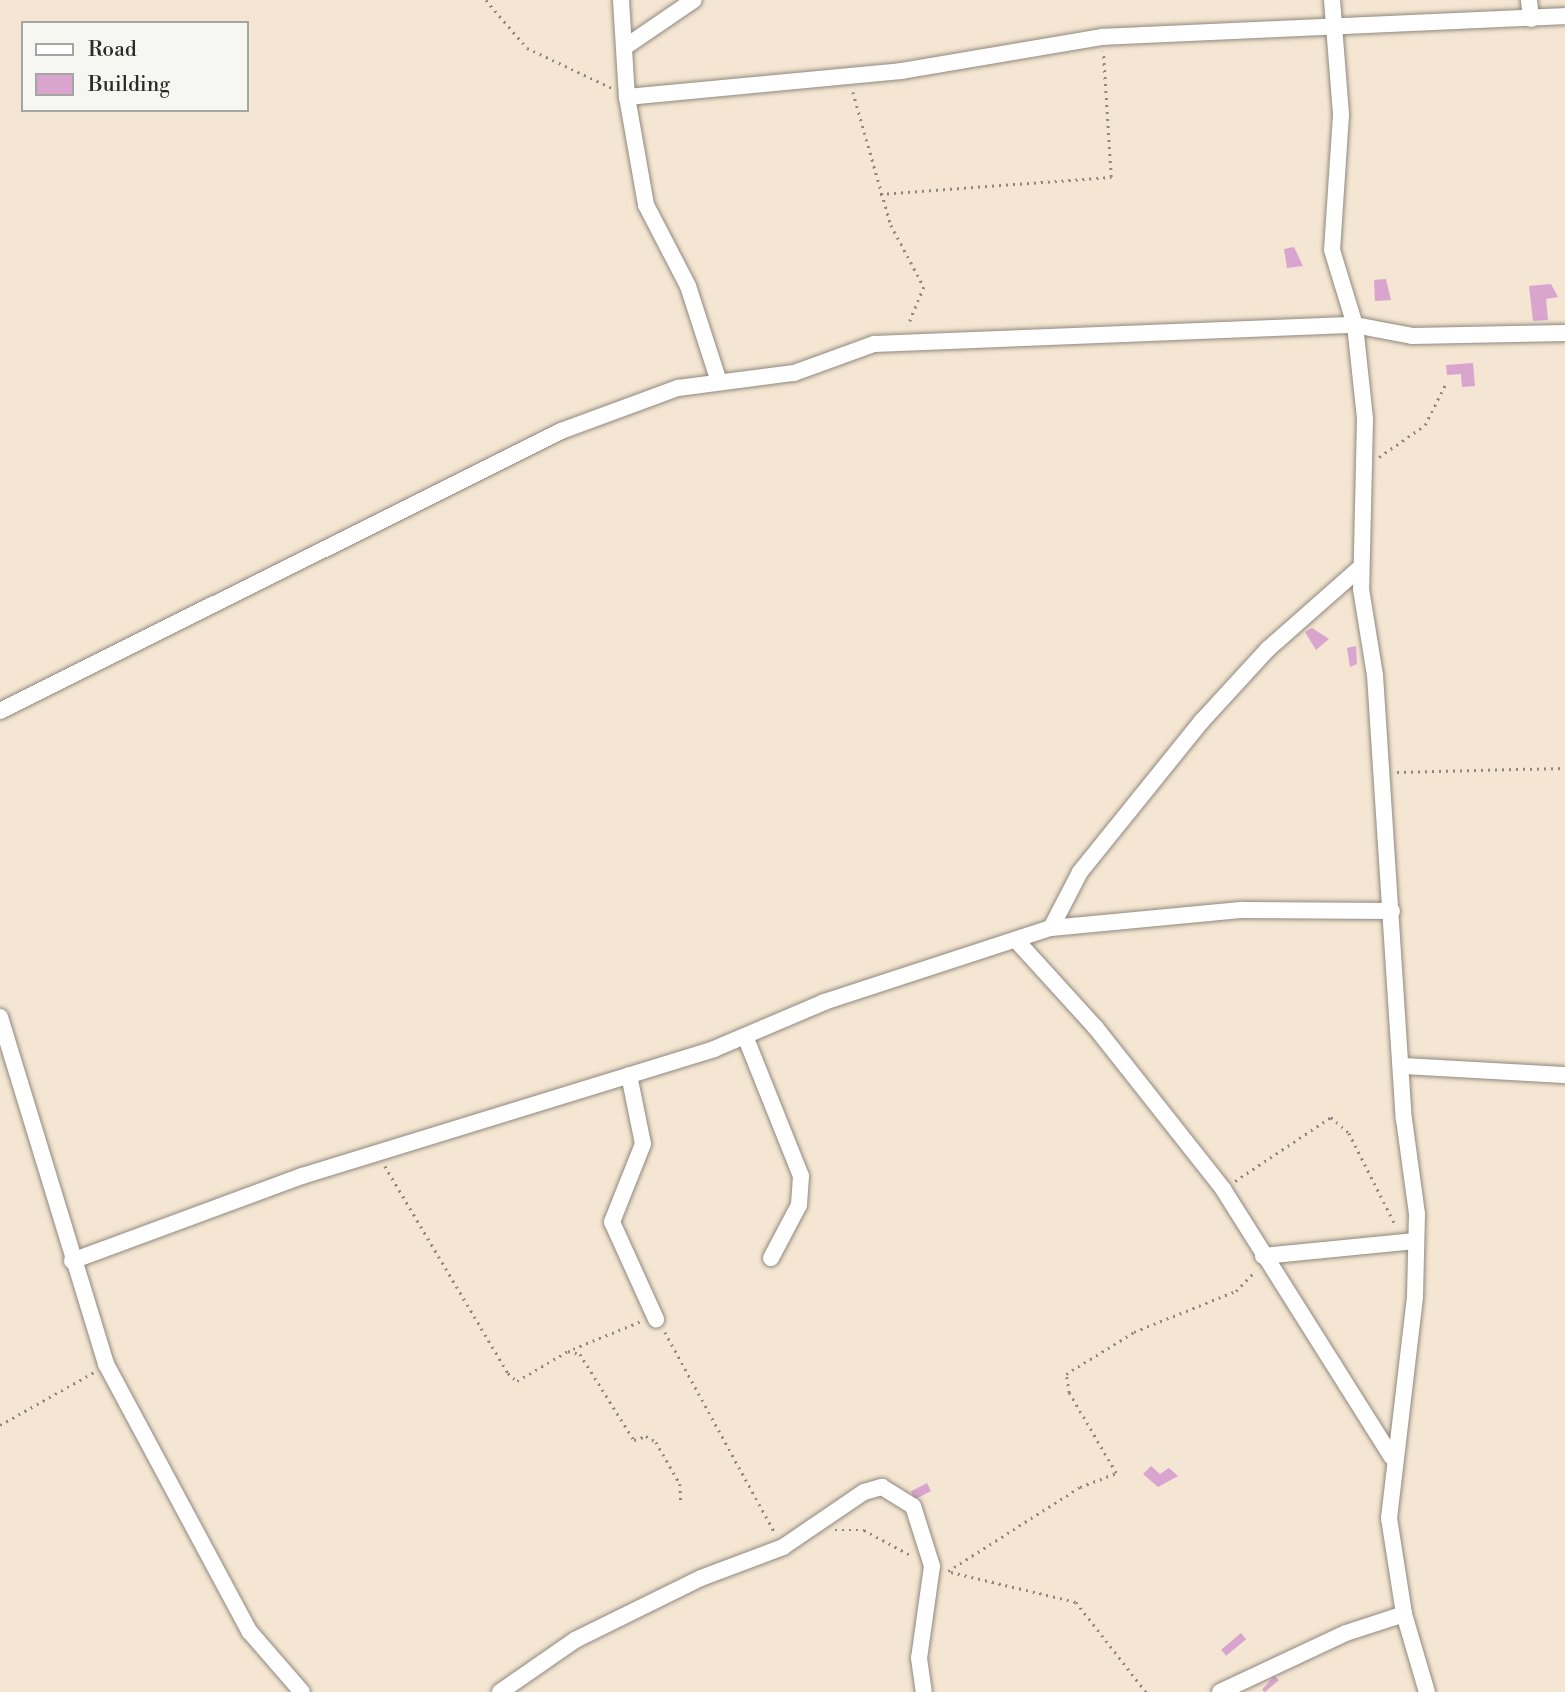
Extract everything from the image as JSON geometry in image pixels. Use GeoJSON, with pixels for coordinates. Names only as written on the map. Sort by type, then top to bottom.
{"type":"FeatureCollection","features":[{"type":"Feature","properties":{"kind":"street"},"geometry":{"type":"LineString","coordinates":[[621,0],[627,97],[646,205],[688,286],[718,379]]}},
{"type":"Feature","properties":{"kind":"street"},"geometry":{"type":"LineString","coordinates":[[625,47],[694,0]]}},
{"type":"Feature","properties":{"kind":"street"},"geometry":{"type":"LineString","coordinates":[[1332,0],[1341,115],[1332,250],[1355,325],[1366,467],[1360,568],[1376,675],[1379,773],[1404,1066],[1409,1241],[1415,1297],[1392,1457],[1389,1518],[1404,1614],[1427,1692]]}},
{"type":"Feature","properties":{"kind":"street"},"geometry":{"type":"LineString","coordinates":[[1528,0],[1531,19]]}},
{"type":"Feature","properties":{"kind":"street"},"geometry":{"type":"LineString","coordinates":[[627,97],[848,76],[1102,37],[1334,30],[1565,16]]}},
{"type":"Feature","properties":{"kind":"street"},"geometry":{"type":"LineString","coordinates":[[0,711],[561,431],[718,379],[794,373],[852,349],[895,343],[1355,325],[1412,336],[1565,333]]}},
{"type":"Feature","properties":{"kind":"street"},"geometry":{"type":"LineString","coordinates":[[1051,928],[1087,863],[1201,722],[1268,649],[1360,568]]}},
{"type":"Feature","properties":{"kind":"street"},"geometry":{"type":"LineString","coordinates":[[72,1261],[377,1151],[628,1075],[746,1036],[824,1002],[1051,928],[1204,912],[1338,906],[1392,911]]}},
{"type":"Feature","properties":{"kind":"street"},"geometry":{"type":"LineString","coordinates":[[1016,940],[1096,1028],[1223,1189],[1392,1457]]}},
{"type":"Feature","properties":{"kind":"street"},"geometry":{"type":"LineString","coordinates":[[0,1017],[72,1261],[106,1364],[250,1632],[302,1692]]}},
{"type":"Feature","properties":{"kind":"street"},"geometry":{"type":"LineString","coordinates":[[746,1036],[801,1176],[799,1205],[771,1258]]}},
{"type":"Feature","properties":{"kind":"street"},"geometry":{"type":"LineString","coordinates":[[1404,1066],[1565,1075]]}},
{"type":"Feature","properties":{"kind":"street"},"geometry":{"type":"LineString","coordinates":[[628,1075],[643,1144],[612,1222],[656,1320]]}},
{"type":"Feature","properties":{"kind":"street"},"geometry":{"type":"LineString","coordinates":[[1263,1256],[1409,1241]]}},
{"type":"Feature","properties":{"kind":"street"},"geometry":{"type":"LineString","coordinates":[[500,1692],[575,1640],[701,1577],[783,1547],[874,1487],[898,1492],[918,1514],[932,1566],[932,1602],[919,1658],[924,1692]]}},
{"type":"Feature","properties":{"kind":"street"},"geometry":{"type":"LineString","coordinates":[[1220,1692],[1346,1633],[1404,1614]]}},
{"type":"Feature","properties":{"kind":"path"},"geometry":{"type":"LineString","coordinates":[[486,0],[523,45],[575,65],[627,97]]}},
{"type":"Feature","properties":{"kind":"path"},"geometry":{"type":"LineString","coordinates":[[880,194],[1111,177],[1102,37]]}},
{"type":"Feature","properties":{"kind":"path"},"geometry":{"type":"LineString","coordinates":[[848,76],[880,194],[925,291],[895,343]]}},
{"type":"Feature","properties":{"kind":"path"},"geometry":{"type":"LineString","coordinates":[[1366,467],[1425,425],[1445,385]]}},
{"type":"Feature","properties":{"kind":"path"},"geometry":{"type":"LineString","coordinates":[[1379,773],[1565,768]]}},
{"type":"Feature","properties":{"kind":"path"},"geometry":{"type":"LineString","coordinates":[[1223,1189],[1331,1117],[1349,1133],[1409,1241]]}},
{"type":"Feature","properties":{"kind":"path"},"geometry":{"type":"LineString","coordinates":[[377,1151],[508,1373],[517,1381],[573,1349],[656,1320],[783,1547]]}},
{"type":"Feature","properties":{"kind":"path"},"geometry":{"type":"LineString","coordinates":[[948,1571],[1080,1488],[1116,1473],[1069,1393],[1066,1374],[1134,1332],[1236,1291],[1263,1256]]}},
{"type":"Feature","properties":{"kind":"path"},"geometry":{"type":"LineString","coordinates":[[573,1349],[634,1440],[646,1436],[656,1442],[680,1484],[681,1501]]}},
{"type":"Feature","properties":{"kind":"path"},"geometry":{"type":"LineString","coordinates":[[0,1425],[106,1364]]}},
{"type":"Feature","properties":{"kind":"path"},"geometry":{"type":"LineString","coordinates":[[818,1526],[864,1530],[932,1566],[1076,1602],[1146,1692]]}},
{"type":"Feature","properties":{"kind":"building"},"geometry":{"type":"Polygon","coordinates":[[[1294,247],[1303,266],[1287,268],[1284,249],[1294,247]]]}},
{"type":"Feature","properties":{"kind":"building"},"geometry":{"type":"Polygon","coordinates":[[[1386,279],[1391,300],[1375,301],[1374,280],[1386,279]]]}},
{"type":"Feature","properties":{"kind":"building"},"geometry":{"type":"Polygon","coordinates":[[[1551,284],[1558,297],[1546,299],[1548,320],[1533,321],[1529,286],[1551,284]]]}},
{"type":"Feature","properties":{"kind":"building"},"geometry":{"type":"Polygon","coordinates":[[[1473,363],[1475,386],[1462,387],[1461,374],[1447,375],[1446,365],[1473,363]]]}},
{"type":"Feature","properties":{"kind":"building"},"geometry":{"type":"Polygon","coordinates":[[[1312,628],[1329,639],[1316,650],[1305,632],[1312,628]]]}},
{"type":"Feature","properties":{"kind":"building"},"geometry":{"type":"Polygon","coordinates":[[[1356,646],[1357,664],[1350,667],[1347,648],[1356,646]]]}},
{"type":"Feature","properties":{"kind":"building"},"geometry":{"type":"Polygon","coordinates":[[[1151,1466],[1160,1474],[1169,1468],[1178,1476],[1158,1487],[1143,1474],[1151,1466]]]}},
{"type":"Feature","properties":{"kind":"building"},"geometry":{"type":"Polygon","coordinates":[[[927,1483],[931,1491],[915,1499],[911,1491],[927,1483]]]}},
{"type":"Feature","properties":{"kind":"building"},"geometry":{"type":"Polygon","coordinates":[[[1241,1633],[1246,1639],[1226,1656],[1221,1650],[1241,1633]]]}},
{"type":"Feature","properties":{"kind":"building"},"geometry":{"type":"Polygon","coordinates":[[[1274,1676],[1279,1680],[1265,1692],[1262,1690],[1274,1676]]]}}]}
